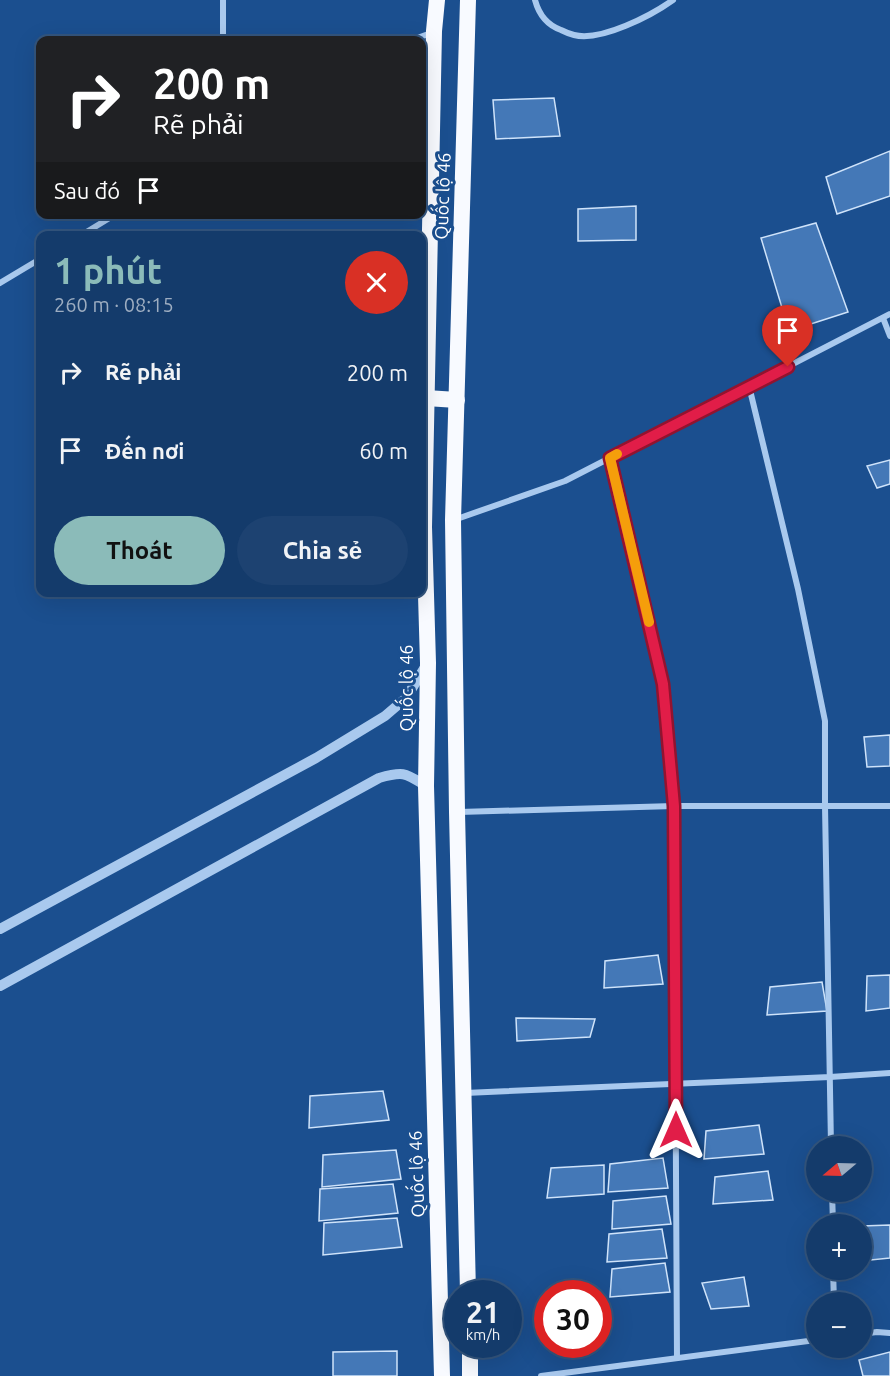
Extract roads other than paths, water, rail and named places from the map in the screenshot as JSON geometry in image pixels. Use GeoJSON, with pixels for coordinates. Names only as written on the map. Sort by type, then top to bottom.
{"type":"FeatureCollection","features":[{"type":"Feature","properties":{"kind":"highway","name":"Quốc lộ 46"},"geometry":{"type":"LineString","coordinates":[[426,398],[434,31],[437,0]]}},
{"type":"Feature","properties":{"kind":"highway","name":"Quốc lộ 46"},"geometry":{"type":"LineString","coordinates":[[468,0],[453,520],[468,1280]]}},
{"type":"Feature","properties":{"kind":"highway"},"geometry":{"type":"LineString","coordinates":[[426,398],[457,400]]}},
{"type":"Feature","properties":{"kind":"highway","name":"Quốc lộ 46"},"geometry":{"type":"LineString","coordinates":[[426,595],[428,663],[426,786],[442,1376]]}},
{"type":"Feature","properties":{"kind":"highway"},"geometry":{"type":"LineString","coordinates":[[470,1358],[470,1376]]}},
{"type":"Feature","properties":{"kind":"street"},"geometry":{"type":"LineString","coordinates":[[223,0],[223,36]]}},
{"type":"Feature","properties":{"kind":"street"},"geometry":{"type":"LineString","coordinates":[[535,0],[550,27],[576,36],[596,35],[637,21],[673,0]]}},
{"type":"Feature","properties":{"kind":"street"},"geometry":{"type":"LineString","coordinates":[[422,36],[434,31]]}},
{"type":"Feature","properties":{"kind":"street"},"geometry":{"type":"LineString","coordinates":[[88,231],[108,219]]}},
{"type":"Feature","properties":{"kind":"street"},"geometry":{"type":"LineString","coordinates":[[0,283],[36,261]]}},
{"type":"Feature","properties":{"kind":"street"},"geometry":{"type":"LineString","coordinates":[[453,520],[565,481],[890,314]]}},
{"type":"Feature","properties":{"kind":"street"},"geometry":{"type":"LineString","coordinates":[[883,318],[890,336]]}},
{"type":"Feature","properties":{"kind":"street"},"geometry":{"type":"LineString","coordinates":[[749,386],[798,589],[825,721],[831,1136]]}},
{"type":"Feature","properties":{"kind":"street"},"geometry":{"type":"LineString","coordinates":[[610,458],[663,684],[674,806],[677,1358]]}},
{"type":"Feature","properties":{"kind":"street"},"geometry":{"type":"LineString","coordinates":[[0,929],[316,758],[385,716],[406,698],[428,663]]}},
{"type":"Feature","properties":{"kind":"street"},"geometry":{"type":"LineString","coordinates":[[0,986],[379,778],[391,774],[406,774],[426,786]]}},
{"type":"Feature","properties":{"kind":"street"},"geometry":{"type":"LineString","coordinates":[[457,812],[674,806],[890,806]]}},
{"type":"Feature","properties":{"kind":"street"},"geometry":{"type":"LineString","coordinates":[[464,1093],[890,1073]]}},
{"type":"Feature","properties":{"kind":"street"},"geometry":{"type":"LineString","coordinates":[[872,1333],[890,1333]]}},
{"type":"Feature","properties":{"kind":"street"},"geometry":{"type":"LineString","coordinates":[[542,1376],[806,1341]]}}]}
